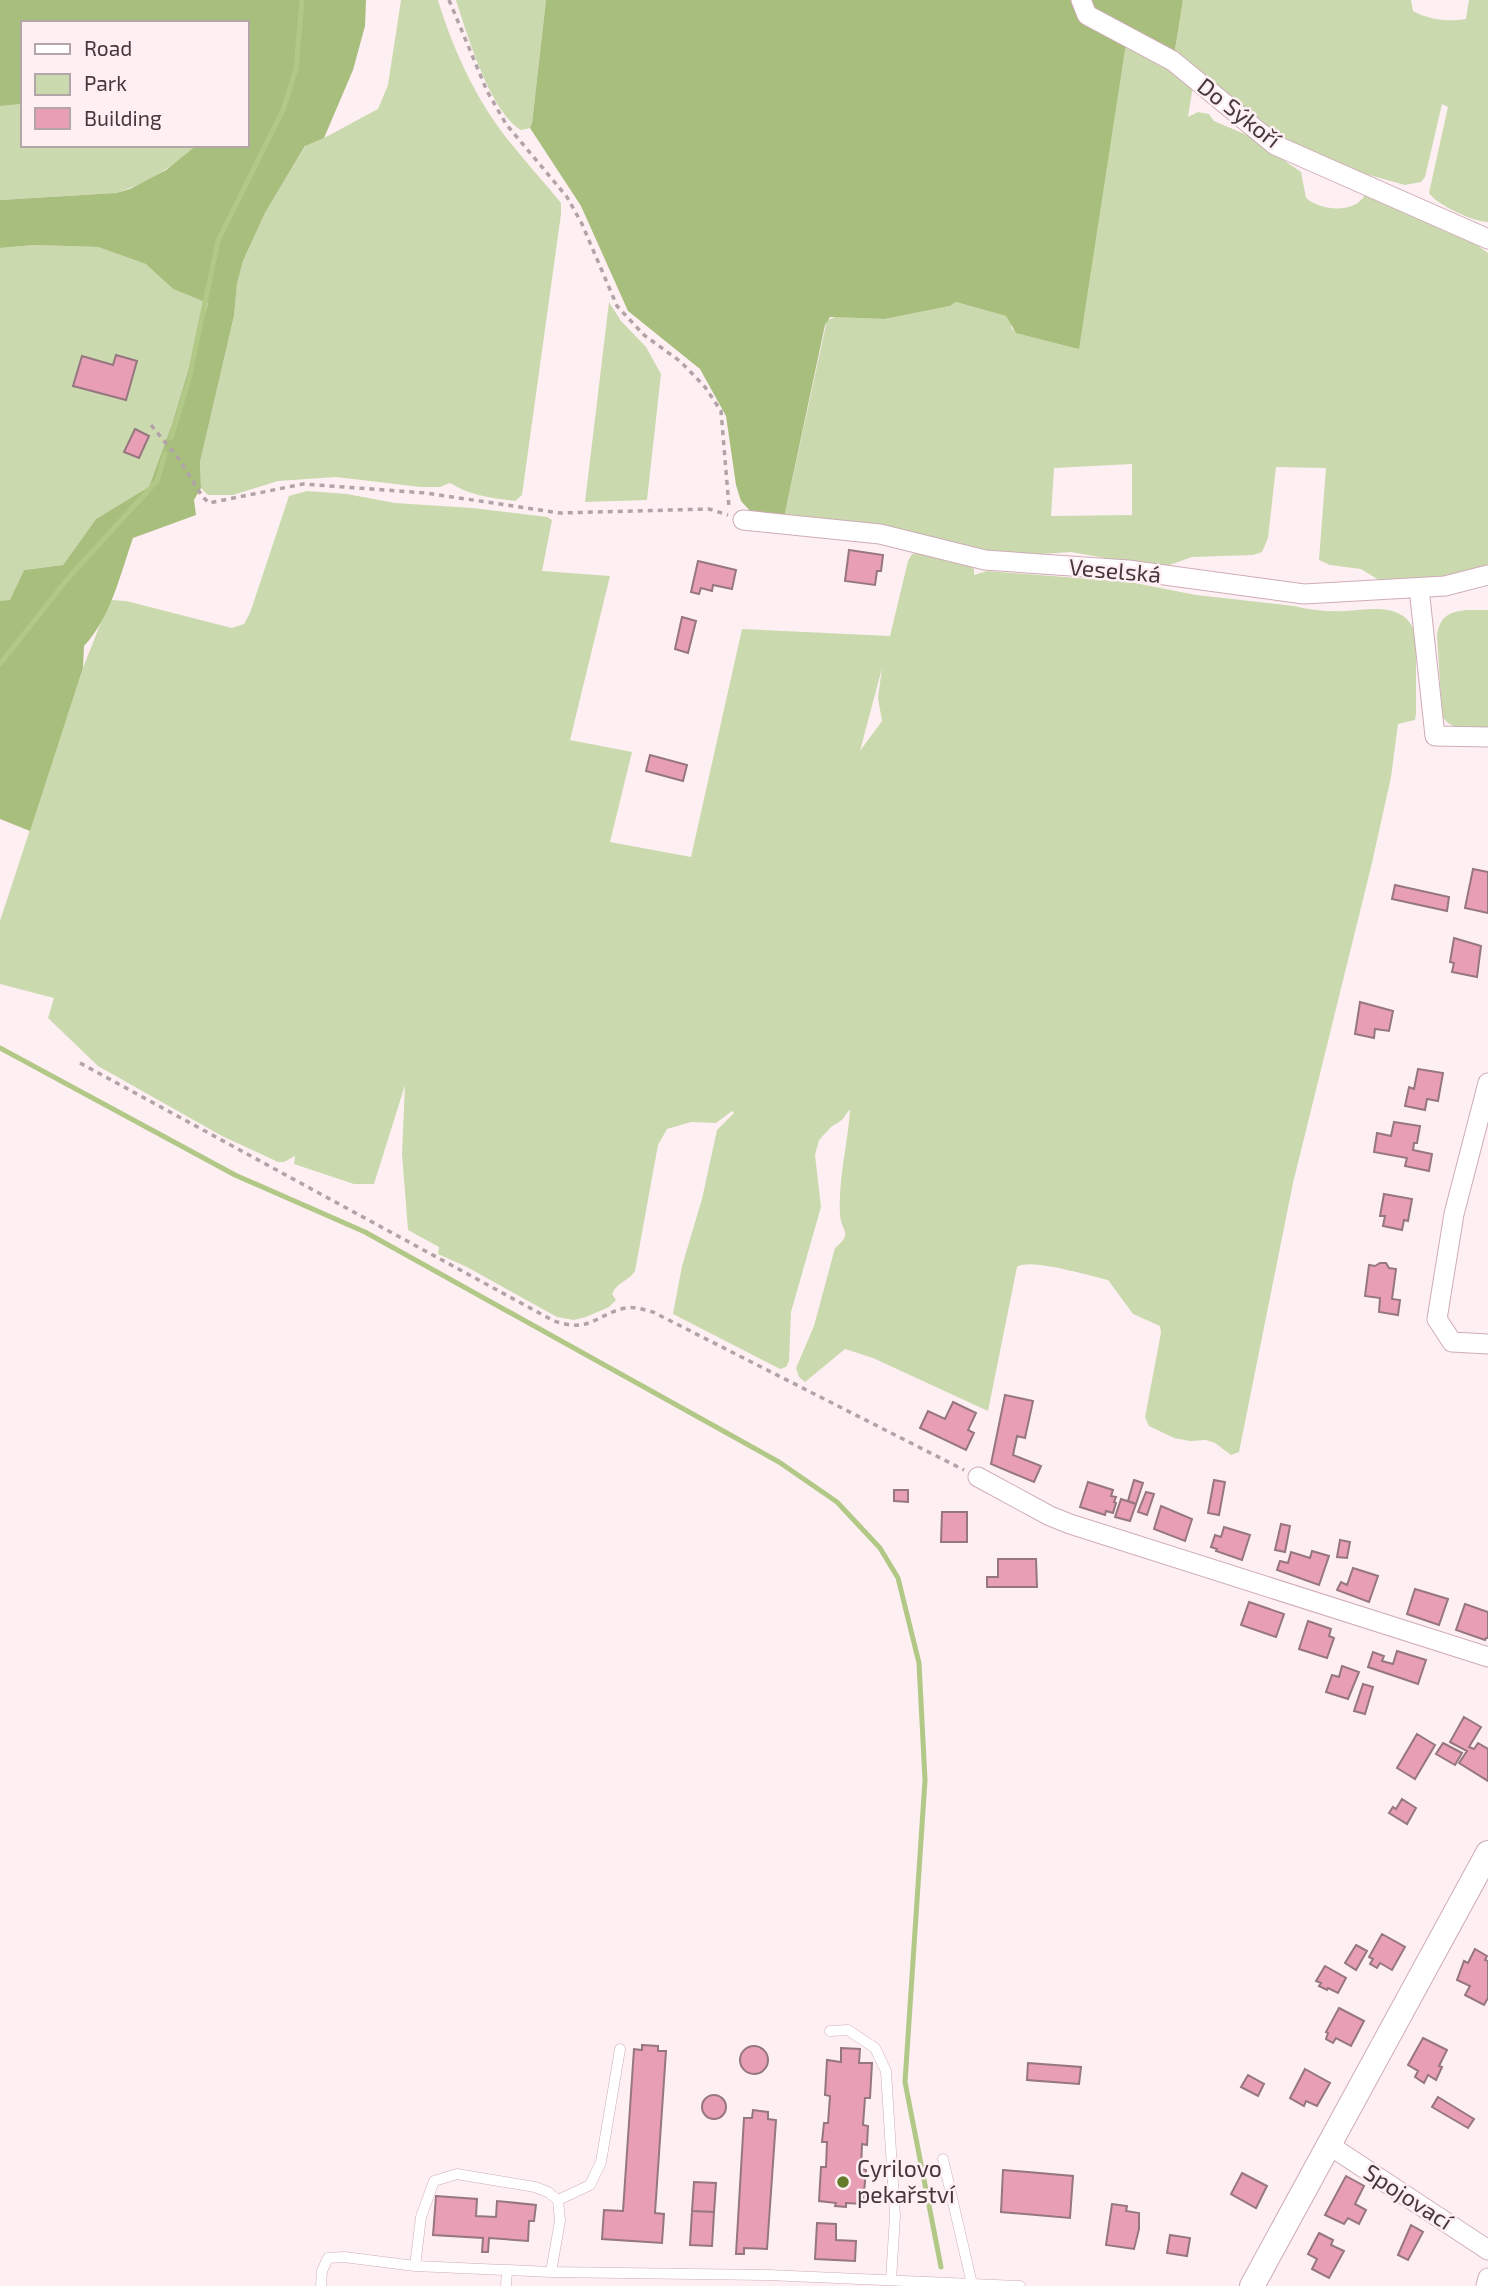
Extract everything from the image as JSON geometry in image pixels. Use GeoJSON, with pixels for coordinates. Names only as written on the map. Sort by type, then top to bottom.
{"type":"FeatureCollection","features":[{"type":"Feature","properties":{"kind":"street","name":"Do Sýkoří"},"geometry":{"type":"LineString","coordinates":[[1081,0],[1087,15],[1173,61],[1275,145],[1488,239]]}},
{"type":"Feature","properties":{"kind":"street","name":"Veselská"},"geometry":{"type":"LineString","coordinates":[[737,518],[880,534],[985,560],[1128,570],[1304,594],[1445,586],[1488,575]]}},
{"type":"Feature","properties":{"kind":"street"},"geometry":{"type":"LineString","coordinates":[[1419,588],[1435,736],[1488,737]]}},
{"type":"Feature","properties":{"kind":"street"},"geometry":{"type":"LineString","coordinates":[[1488,1083],[1454,1214],[1437,1319],[1452,1342],[1488,1344]]}},
{"type":"Feature","properties":{"kind":"street"},"geometry":{"type":"LineString","coordinates":[[978,1477],[1070,1524],[1488,1657]]}},
{"type":"Feature","properties":{"kind":"street"},"geometry":{"type":"LineString","coordinates":[[1252,2286],[1488,1853]]}},
{"type":"Feature","properties":{"kind":"street","name":"Spojovací"},"geometry":{"type":"LineString","coordinates":[[1329,2145],[1488,2250]]}},
{"type":"Feature","properties":{"kind":"street"},"geometry":{"type":"LineString","coordinates":[[1486,2286],[1488,2278]]}},
{"type":"Feature","properties":{"kind":"lane"},"geometry":{"type":"LineString","coordinates":[[830,2031],[848,2030],[866,2042],[875,2049],[886,2071],[895,2216],[891,2280]]}},
{"type":"Feature","properties":{"kind":"lane"},"geometry":{"type":"LineString","coordinates":[[558,2200],[590,2185],[601,2162],[620,2049]]}},
{"type":"Feature","properties":{"kind":"lane"},"geometry":{"type":"LineString","coordinates":[[943,2159],[972,2284]]}},
{"type":"Feature","properties":{"kind":"lane"},"geometry":{"type":"LineString","coordinates":[[415,2266],[421,2217],[434,2181],[457,2174],[535,2187],[558,2200],[560,2221],[551,2273]]}},
{"type":"Feature","properties":{"kind":"lane"},"geometry":{"type":"LineString","coordinates":[[321,2286],[322,2271],[328,2258],[344,2256],[415,2266],[551,2273],[768,2275],[1020,2286]]}},
{"type":"Feature","properties":{"kind":"lane"},"geometry":{"type":"LineString","coordinates":[[506,2286],[507,2270]]}},
{"type":"Feature","properties":{"kind":"path"},"geometry":{"type":"LineString","coordinates":[[151,425],[179,459],[209,503],[303,484],[426,493],[560,513],[709,509],[737,518],[721,411],[705,387],[681,362],[644,335],[617,306],[582,224],[567,197],[506,124],[487,91],[449,0]]}},
{"type":"Feature","properties":{"kind":"path"},"geometry":{"type":"LineString","coordinates":[[80,1063],[554,1321],[581,1326],[625,1308],[653,1312],[978,1477]]}},
{"type":"Feature","properties":{"kind":"green space"},"geometry":{"type":"Polygon","coordinates":[[[0,0],[366,0],[365,26],[353,70],[324,138],[305,146],[265,213],[243,261],[237,284],[234,316],[200,462],[201,488],[194,500],[196,515],[133,538],[108,609],[84,646],[83,668],[30,831],[0,819],[0,601],[10,600],[24,570],[63,565],[96,519],[149,487],[172,424],[208,303],[173,289],[146,264],[98,247],[34,245],[0,248],[0,200],[116,193],[130,189],[166,170],[195,147],[248,147],[248,21],[21,21],[21,104],[0,106],[0,0]]]}},
{"type":"Feature","properties":{"kind":"green space"},"geometry":{"type":"Polygon","coordinates":[[[401,0],[438,0],[457,53],[484,105],[505,136],[561,203],[522,495],[515,501],[474,494],[450,483],[440,487],[420,487],[336,477],[278,481],[233,495],[208,495],[201,488],[200,462],[234,316],[237,284],[243,261],[265,213],[306,145],[378,109],[388,85],[401,0]]]}},
{"type":"Feature","properties":{"kind":"green space"},"geometry":{"type":"Polygon","coordinates":[[[456,0],[546,0],[530,128],[521,130],[499,107],[481,71],[456,0]]]}},
{"type":"Feature","properties":{"kind":"green space"},"geometry":{"type":"Polygon","coordinates":[[[546,0],[1183,0],[1174,56],[1126,43],[1079,349],[1016,333],[1006,316],[956,302],[950,306],[885,319],[830,317],[825,325],[785,513],[787,518],[753,514],[741,501],[736,485],[726,416],[700,369],[628,311],[581,206],[530,128],[546,0]]]}},
{"type":"Feature","properties":{"kind":"green space"},"geometry":{"type":"Polygon","coordinates":[[[1183,0],[1411,0],[1413,11],[1419,14],[1439,20],[1452,20],[1466,19],[1469,0],[1488,0],[1488,222],[1456,212],[1429,193],[1448,107],[1442,104],[1425,177],[1421,182],[1405,185],[1362,173],[1273,134],[1195,73],[1188,117],[1198,112],[1209,114],[1214,121],[1247,135],[1301,172],[1306,198],[1320,206],[1346,208],[1360,201],[1365,195],[1467,238],[1488,253],[1488,571],[1387,585],[1361,569],[1330,565],[1319,560],[1326,468],[1276,467],[1268,538],[1262,552],[1253,555],[1192,557],[1161,568],[1071,552],[1013,556],[787,518],[785,513],[827,320],[836,317],[885,319],[950,306],[956,302],[1006,316],[1012,329],[1022,335],[1126,43],[1174,56],[1183,0]],[[1132,464],[1054,468],[1051,516],[1132,515],[1132,464]]]}},
{"type":"Feature","properties":{"kind":"green space"},"geometry":{"type":"Polygon","coordinates":[[[21,104],[21,147],[195,147],[159,174],[116,193],[0,200],[0,106],[21,104]]]}},
{"type":"Feature","properties":{"kind":"green space"},"geometry":{"type":"Polygon","coordinates":[[[34,245],[98,247],[147,264],[173,289],[208,302],[172,424],[149,488],[96,519],[63,565],[24,570],[10,601],[0,601],[0,248],[34,245]]]}},
{"type":"Feature","properties":{"kind":"green space"},"geometry":{"type":"Polygon","coordinates":[[[609,302],[621,321],[646,347],[661,374],[647,500],[585,502],[609,302]]]}},
{"type":"Feature","properties":{"kind":"green space"},"geometry":{"type":"Polygon","coordinates":[[[307,491],[347,494],[395,503],[472,508],[547,517],[552,520],[542,571],[610,576],[570,740],[632,752],[610,842],[691,857],[742,629],[890,636],[912,554],[919,553],[967,564],[974,569],[974,575],[987,571],[1130,582],[1196,595],[1319,610],[1387,610],[1396,612],[1411,624],[1416,635],[1415,720],[1398,724],[1391,777],[1371,867],[1293,1183],[1239,1452],[1231,1455],[1215,1443],[1174,1438],[1149,1426],[1145,1417],[1161,1333],[1160,1326],[1133,1314],[1108,1280],[1046,1266],[1034,1264],[1017,1267],[988,1411],[873,1358],[845,1349],[805,1382],[799,1377],[796,1368],[814,1326],[835,1248],[845,1235],[840,1201],[850,1109],[842,1120],[819,1140],[815,1155],[821,1207],[791,1312],[789,1361],[786,1367],[780,1369],[673,1314],[682,1266],[702,1199],[717,1130],[734,1113],[732,1111],[716,1123],[691,1122],[667,1129],[658,1145],[635,1271],[614,1290],[612,1294],[616,1300],[609,1307],[574,1320],[557,1317],[438,1254],[439,1247],[408,1230],[402,1154],[405,1085],[374,1184],[354,1184],[294,1164],[295,1156],[278,1162],[222,1136],[98,1066],[48,1018],[54,998],[0,984],[0,921],[83,668],[107,607],[112,600],[126,601],[232,628],[244,624],[289,496],[307,491]],[[882,668],[860,751],[882,721],[878,698],[882,668]]]}},
{"type":"Feature","properties":{"kind":"green space"},"geometry":{"type":"Polygon","coordinates":[[[1466,610],[1488,610],[1488,730],[1456,727],[1442,716],[1438,629],[1446,616],[1466,610]]]}},
{"type":"Feature","properties":{"kind":"building"},"geometry":{"type":"Polygon","coordinates":[[[116,355],[137,361],[126,400],[73,386],[82,356],[113,365],[116,355]]]}},
{"type":"Feature","properties":{"kind":"building"},"geometry":{"type":"Polygon","coordinates":[[[135,429],[149,436],[139,458],[124,452],[135,429]]]}},
{"type":"Feature","properties":{"kind":"building"},"geometry":{"type":"Polygon","coordinates":[[[849,550],[883,555],[881,571],[877,571],[875,585],[845,581],[849,550]]]}},
{"type":"Feature","properties":{"kind":"building"},"geometry":{"type":"Polygon","coordinates":[[[698,561],[736,570],[732,589],[713,585],[712,591],[701,588],[699,594],[691,592],[698,561]]]}},
{"type":"Feature","properties":{"kind":"building"},"geometry":{"type":"Polygon","coordinates":[[[682,617],[696,621],[688,653],[675,649],[682,617]]]}},
{"type":"Feature","properties":{"kind":"building"},"geometry":{"type":"Polygon","coordinates":[[[650,755],[687,765],[683,781],[646,771],[650,755]]]}},
{"type":"Feature","properties":{"kind":"building"},"geometry":{"type":"Polygon","coordinates":[[[1473,869],[1488,872],[1488,913],[1465,908],[1473,869]]]}},
{"type":"Feature","properties":{"kind":"building"},"geometry":{"type":"Polygon","coordinates":[[[1395,885],[1449,897],[1447,911],[1392,899],[1395,885]]]}},
{"type":"Feature","properties":{"kind":"building"},"geometry":{"type":"Polygon","coordinates":[[[1454,938],[1481,946],[1477,977],[1452,972],[1454,963],[1450,962],[1454,938]]]}},
{"type":"Feature","properties":{"kind":"building"},"geometry":{"type":"Polygon","coordinates":[[[1360,1002],[1393,1011],[1389,1031],[1375,1029],[1374,1038],[1355,1034],[1360,1002]]]}},
{"type":"Feature","properties":{"kind":"building"},"geometry":{"type":"Polygon","coordinates":[[[1418,1069],[1443,1073],[1438,1101],[1427,1099],[1425,1110],[1405,1106],[1409,1087],[1414,1089],[1418,1069]]]}},
{"type":"Feature","properties":{"kind":"building"},"geometry":{"type":"Polygon","coordinates":[[[1394,1122],[1420,1126],[1413,1150],[1432,1154],[1429,1171],[1405,1166],[1407,1158],[1374,1152],[1377,1133],[1391,1136],[1394,1122]]]}},
{"type":"Feature","properties":{"kind":"building"},"geometry":{"type":"Polygon","coordinates":[[[1384,1194],[1412,1199],[1408,1221],[1404,1220],[1402,1230],[1383,1226],[1385,1216],[1380,1216],[1384,1194]]]}},
{"type":"Feature","properties":{"kind":"building"},"geometry":{"type":"Polygon","coordinates":[[[1386,1263],[1389,1268],[1396,1269],[1392,1299],[1400,1300],[1398,1315],[1379,1312],[1380,1298],[1365,1296],[1369,1265],[1386,1263]]]}},
{"type":"Feature","properties":{"kind":"building"},"geometry":{"type":"Polygon","coordinates":[[[1005,1395],[1033,1401],[1025,1438],[1017,1436],[1013,1455],[1041,1466],[1034,1482],[991,1464],[1005,1395]]]}},
{"type":"Feature","properties":{"kind":"building"},"geometry":{"type":"Polygon","coordinates":[[[953,1402],[976,1413],[968,1430],[974,1433],[966,1450],[920,1428],[928,1411],[945,1419],[953,1402]]]}},
{"type":"Feature","properties":{"kind":"building"},"geometry":{"type":"Polygon","coordinates":[[[1134,1480],[1143,1483],[1136,1504],[1128,1501],[1134,1480]]]}},
{"type":"Feature","properties":{"kind":"building"},"geometry":{"type":"Polygon","coordinates":[[[1214,1480],[1225,1482],[1219,1515],[1208,1513],[1214,1480]]]}},
{"type":"Feature","properties":{"kind":"building"},"geometry":{"type":"Polygon","coordinates":[[[1088,1482],[1113,1490],[1111,1496],[1116,1497],[1116,1503],[1113,1513],[1106,1511],[1105,1515],[1080,1507],[1088,1482]]]}},
{"type":"Feature","properties":{"kind":"building"},"geometry":{"type":"Polygon","coordinates":[[[894,1490],[908,1490],[908,1502],[894,1501],[894,1490]]]}},
{"type":"Feature","properties":{"kind":"building"},"geometry":{"type":"Polygon","coordinates":[[[1146,1492],[1154,1494],[1147,1515],[1138,1512],[1146,1492]]]}},
{"type":"Feature","properties":{"kind":"building"},"geometry":{"type":"Polygon","coordinates":[[[1121,1499],[1136,1504],[1130,1521],[1115,1517],[1121,1499]]]}},
{"type":"Feature","properties":{"kind":"building"},"geometry":{"type":"Polygon","coordinates":[[[1161,1506],[1192,1519],[1185,1541],[1154,1529],[1161,1506]]]}},
{"type":"Feature","properties":{"kind":"building"},"geometry":{"type":"Polygon","coordinates":[[[942,1512],[967,1512],[967,1542],[941,1542],[942,1512]]]}},
{"type":"Feature","properties":{"kind":"building"},"geometry":{"type":"Polygon","coordinates":[[[1281,1524],[1290,1526],[1285,1552],[1275,1550],[1281,1524]]]}},
{"type":"Feature","properties":{"kind":"building"},"geometry":{"type":"Polygon","coordinates":[[[1224,1527],[1250,1535],[1242,1560],[1211,1547],[1215,1535],[1221,1537],[1224,1527]]]}},
{"type":"Feature","properties":{"kind":"building"},"geometry":{"type":"Polygon","coordinates":[[[1340,1540],[1350,1542],[1347,1558],[1337,1557],[1340,1540]]]}},
{"type":"Feature","properties":{"kind":"building"},"geometry":{"type":"Polygon","coordinates":[[[1312,1551],[1329,1556],[1319,1585],[1277,1570],[1280,1561],[1288,1563],[1291,1552],[1310,1558],[1312,1551]]]}},
{"type":"Feature","properties":{"kind":"building"},"geometry":{"type":"Polygon","coordinates":[[[998,1559],[1036,1559],[1037,1587],[987,1587],[987,1577],[998,1577],[998,1559]]]}},
{"type":"Feature","properties":{"kind":"building"},"geometry":{"type":"Polygon","coordinates":[[[1353,1568],[1378,1576],[1369,1602],[1337,1590],[1341,1582],[1347,1585],[1353,1568]]]}},
{"type":"Feature","properties":{"kind":"building"},"geometry":{"type":"Polygon","coordinates":[[[1415,1589],[1448,1599],[1439,1625],[1407,1614],[1415,1589]]]}},
{"type":"Feature","properties":{"kind":"building"},"geometry":{"type":"Polygon","coordinates":[[[1249,1602],[1284,1614],[1276,1637],[1241,1625],[1249,1602]]]}},
{"type":"Feature","properties":{"kind":"building"},"geometry":{"type":"Polygon","coordinates":[[[1465,1604],[1488,1612],[1488,1638],[1485,1640],[1456,1630],[1465,1604]]]}},
{"type":"Feature","properties":{"kind":"building"},"geometry":{"type":"Polygon","coordinates":[[[1308,1621],[1331,1629],[1329,1636],[1334,1638],[1327,1658],[1299,1649],[1308,1621]]]}},
{"type":"Feature","properties":{"kind":"building"},"geometry":{"type":"Polygon","coordinates":[[[1397,1651],[1426,1660],[1418,1684],[1368,1667],[1373,1652],[1384,1656],[1382,1661],[1393,1664],[1397,1651]]]}},
{"type":"Feature","properties":{"kind":"building"},"geometry":{"type":"Polygon","coordinates":[[[1342,1666],[1359,1672],[1348,1699],[1326,1692],[1332,1675],[1339,1677],[1342,1666]]]}},
{"type":"Feature","properties":{"kind":"building"},"geometry":{"type":"Polygon","coordinates":[[[1363,1684],[1373,1687],[1365,1714],[1354,1711],[1363,1684]]]}},
{"type":"Feature","properties":{"kind":"building"},"geometry":{"type":"Polygon","coordinates":[[[1464,1717],[1481,1727],[1469,1747],[1474,1749],[1478,1743],[1488,1749],[1488,1781],[1459,1763],[1467,1751],[1450,1742],[1464,1717]]]}},
{"type":"Feature","properties":{"kind":"building"},"geometry":{"type":"Polygon","coordinates":[[[1417,1734],[1435,1745],[1415,1779],[1397,1768],[1417,1734]]]}},
{"type":"Feature","properties":{"kind":"building"},"geometry":{"type":"Polygon","coordinates":[[[1443,1743],[1462,1753],[1455,1765],[1436,1754],[1443,1743]]]}},
{"type":"Feature","properties":{"kind":"building"},"geometry":{"type":"Polygon","coordinates":[[[1402,1799],[1416,1808],[1407,1824],[1389,1813],[1393,1807],[1396,1809],[1402,1799]]]}},
{"type":"Feature","properties":{"kind":"building"},"geometry":{"type":"Polygon","coordinates":[[[1382,1934],[1405,1947],[1392,1970],[1380,1963],[1377,1968],[1370,1964],[1373,1959],[1369,1957],[1382,1934]]]}},
{"type":"Feature","properties":{"kind":"building"},"geometry":{"type":"Polygon","coordinates":[[[1356,1945],[1367,1951],[1356,1970],[1345,1963],[1356,1945]]]}},
{"type":"Feature","properties":{"kind":"building"},"geometry":{"type":"Polygon","coordinates":[[[1475,1949],[1487,1956],[1485,1960],[1488,1961],[1488,1998],[1484,2005],[1465,1995],[1470,1986],[1457,1980],[1464,1961],[1468,1963],[1475,1949]]]}},
{"type":"Feature","properties":{"kind":"building"},"geometry":{"type":"Polygon","coordinates":[[[1325,1966],[1346,1978],[1338,1993],[1319,1986],[1321,1983],[1316,1981],[1325,1966]]]}},
{"type":"Feature","properties":{"kind":"building"},"geometry":{"type":"Polygon","coordinates":[[[1339,2008],[1364,2021],[1351,2046],[1336,2038],[1333,2043],[1326,2039],[1326,2032],[1339,2008]]]}},
{"type":"Feature","properties":{"kind":"building"},"geometry":{"type":"Polygon","coordinates":[[[1423,2038],[1447,2050],[1436,2080],[1428,2075],[1424,2083],[1415,2077],[1418,2071],[1408,2065],[1423,2038]]]}},
{"type":"Feature","properties":{"kind":"building"},"geometry":{"type":"Polygon","coordinates":[[[642,2045],[658,2046],[658,2051],[666,2051],[655,2213],[664,2214],[662,2243],[602,2239],[604,2210],[623,2211],[634,2049],[642,2050],[642,2045]]]}},
{"type":"Feature","properties":{"kind":"building"},"geometry":{"type":"Polygon","coordinates":[[[754,2046],[764,2050],[768,2060],[764,2070],[754,2074],[744,2070],[740,2060],[744,2050],[754,2046]]]}},
{"type":"Feature","properties":{"kind":"building"},"geometry":{"type":"Polygon","coordinates":[[[841,2048],[860,2049],[859,2063],[872,2063],[870,2098],[865,2098],[863,2125],[868,2126],[867,2145],[862,2144],[861,2169],[866,2170],[863,2204],[846,2203],[846,2207],[819,2201],[821,2167],[826,2167],[827,2142],[822,2142],[824,2123],[828,2123],[830,2096],[825,2095],[827,2060],[841,2062],[841,2048]]]}},
{"type":"Feature","properties":{"kind":"building"},"geometry":{"type":"Polygon","coordinates":[[[1028,2063],[1081,2067],[1079,2084],[1027,2080],[1028,2063]]]}},
{"type":"Feature","properties":{"kind":"building"},"geometry":{"type":"Polygon","coordinates":[[[1305,2069],[1330,2083],[1317,2106],[1306,2101],[1304,2106],[1290,2098],[1305,2069]]]}},
{"type":"Feature","properties":{"kind":"building"},"geometry":{"type":"Polygon","coordinates":[[[1248,2075],[1264,2084],[1258,2096],[1241,2087],[1248,2075]]]}},
{"type":"Feature","properties":{"kind":"building"},"geometry":{"type":"Polygon","coordinates":[[[714,2095],[725,2102],[726,2107],[719,2118],[714,2119],[703,2112],[702,2107],[709,2096],[714,2095]]]}},
{"type":"Feature","properties":{"kind":"building"},"geometry":{"type":"Polygon","coordinates":[[[1438,2097],[1474,2119],[1468,2128],[1432,2107],[1438,2097]]]}},
{"type":"Feature","properties":{"kind":"building"},"geometry":{"type":"Polygon","coordinates":[[[753,2110],[768,2112],[768,2119],[776,2120],[767,2249],[744,2248],[744,2254],[736,2254],[744,2118],[752,2118],[753,2110]]]}},
{"type":"Feature","properties":{"kind":"building"},"geometry":{"type":"Polygon","coordinates":[[[1003,2170],[1073,2176],[1070,2218],[1001,2212],[1003,2170]]]}},
{"type":"Feature","properties":{"kind":"building"},"geometry":{"type":"Polygon","coordinates":[[[1242,2173],[1267,2186],[1256,2208],[1231,2194],[1242,2173]]]}},
{"type":"Feature","properties":{"kind":"building"},"geometry":{"type":"Polygon","coordinates":[[[1346,2176],[1364,2186],[1355,2204],[1366,2210],[1359,2224],[1348,2218],[1344,2224],[1325,2215],[1346,2176]]]}},
{"type":"Feature","properties":{"kind":"building"},"geometry":{"type":"Polygon","coordinates":[[[694,2182],[716,2183],[714,2212],[692,2211],[694,2182]]]}},
{"type":"Feature","properties":{"kind":"building"},"geometry":{"type":"Polygon","coordinates":[[[436,2196],[477,2199],[476,2216],[496,2217],[497,2201],[536,2205],[534,2221],[529,2221],[528,2241],[489,2238],[488,2252],[482,2252],[483,2238],[433,2235],[436,2196]]]}},
{"type":"Feature","properties":{"kind":"building"},"geometry":{"type":"Polygon","coordinates":[[[1112,2204],[1127,2206],[1126,2211],[1139,2213],[1139,2229],[1134,2249],[1106,2245],[1112,2204]]]}},
{"type":"Feature","properties":{"kind":"building"},"geometry":{"type":"Polygon","coordinates":[[[692,2211],[714,2212],[712,2246],[690,2245],[692,2211]]]}},
{"type":"Feature","properties":{"kind":"building"},"geometry":{"type":"Polygon","coordinates":[[[817,2223],[836,2224],[836,2240],[856,2241],[855,2261],[815,2259],[817,2223]]]}},
{"type":"Feature","properties":{"kind":"building"},"geometry":{"type":"Polygon","coordinates":[[[1411,2225],[1423,2232],[1408,2260],[1398,2255],[1411,2225]]]}},
{"type":"Feature","properties":{"kind":"building"},"geometry":{"type":"Polygon","coordinates":[[[1319,2233],[1333,2240],[1331,2245],[1344,2251],[1329,2278],[1312,2269],[1317,2259],[1308,2254],[1319,2233]]]}},
{"type":"Feature","properties":{"kind":"building"},"geometry":{"type":"Polygon","coordinates":[[[1170,2235],[1190,2238],[1187,2256],[1167,2253],[1170,2235]]]}},
{"type":"Feature","properties":{"kind":"waterway"},"geometry":{"type":"LineString","coordinates":[[171,438],[189,379],[218,241],[283,110],[296,69],[302,0]]}},
{"type":"Feature","properties":{"kind":"waterway"},"geometry":{"type":"LineString","coordinates":[[0,664],[69,577],[157,481],[165,454]]}},
{"type":"Feature","properties":{"kind":"waterway"},"geometry":{"type":"LineString","coordinates":[[0,1048],[235,1175],[365,1232],[779,1462],[837,1502],[880,1548],[898,1578],[919,1663],[925,1780],[905,2082],[941,2267]]}},
{"type":"Feature","properties":{"kind":"place","name":"Cyrilovo pekařství"},"geometry":{"type":"Point","coordinates":[843,2182]}}]}
